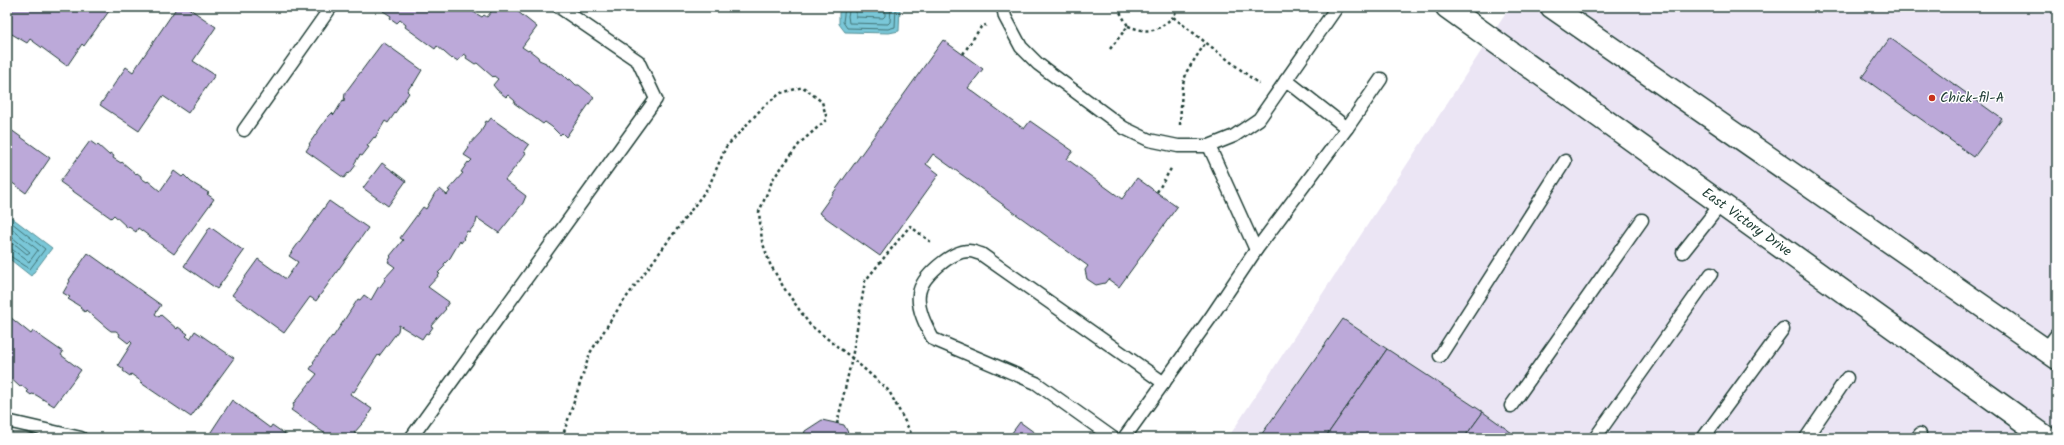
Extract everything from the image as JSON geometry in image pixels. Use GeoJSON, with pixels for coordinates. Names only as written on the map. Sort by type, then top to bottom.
{"type":"FeatureCollection","features":[{"type":"Feature","properties":{"kind":"main road","name":"East Victory Drive"},"geometry":{"type":"LineString","coordinates":[[1447,7],[2047,438]]}},
{"type":"Feature","properties":{"kind":"main road"},"geometry":{"type":"LineString","coordinates":[[1552,7],[2053,348]]}},
{"type":"Feature","properties":{"kind":"lane"},"geometry":{"type":"LineString","coordinates":[[244,130],[331,7]]}},
{"type":"Feature","properties":{"kind":"lane"},"geometry":{"type":"LineString","coordinates":[[411,438],[656,99],[638,61],[559,7]]}},
{"type":"Feature","properties":{"kind":"lane"},"geometry":{"type":"LineString","coordinates":[[1003,7],[1006,17],[1021,47],[1038,64],[1124,128],[1149,140],[1178,146],[1209,146],[1234,136],[1259,119],[1337,7]]}},
{"type":"Feature","properties":{"kind":"lane"},"geometry":{"type":"LineString","coordinates":[[1286,80],[1347,128]]}},
{"type":"Feature","properties":{"kind":"lane"},"geometry":{"type":"LineString","coordinates":[[1124,438],[1211,317],[1256,250],[1381,80]]}},
{"type":"Feature","properties":{"kind":"lane"},"geometry":{"type":"LineString","coordinates":[[1209,146],[1256,250]]}},
{"type":"Feature","properties":{"kind":"lane"},"geometry":{"type":"LineString","coordinates":[[1440,356],[1565,161]]}},
{"type":"Feature","properties":{"kind":"lane"},"geometry":{"type":"LineString","coordinates":[[1684,252],[1721,204]]}},
{"type":"Feature","properties":{"kind":"lane"},"geometry":{"type":"LineString","coordinates":[[1511,406],[1642,220]]}},
{"type":"Feature","properties":{"kind":"lane"},"geometry":{"type":"LineString","coordinates":[[1113,438],[1036,383],[933,338],[920,308],[919,294],[924,282],[933,270],[959,253],[969,251],[981,254],[1164,383]]}},
{"type":"Feature","properties":{"kind":"lane"},"geometry":{"type":"LineString","coordinates":[[1595,438],[1710,274]]}},
{"type":"Feature","properties":{"kind":"lane"},"geometry":{"type":"LineString","coordinates":[[1703,438],[1783,329]]}},
{"type":"Feature","properties":{"kind":"lane"},"geometry":{"type":"LineString","coordinates":[[1806,438],[1848,378]]}},
{"type":"Feature","properties":{"kind":"lane"},"geometry":{"type":"LineString","coordinates":[[7,421],[81,438]]}},
{"type":"Feature","properties":{"kind":"path"},"geometry":{"type":"LineString","coordinates":[[1117,7],[1128,26],[1144,32],[1160,29],[1173,17],[1178,7]]}},
{"type":"Feature","properties":{"kind":"path"},"geometry":{"type":"LineString","coordinates":[[1173,17],[1275,96]]}},
{"type":"Feature","properties":{"kind":"path"},"geometry":{"type":"LineString","coordinates":[[1110,49],[1128,26]]}},
{"type":"Feature","properties":{"kind":"path"},"geometry":{"type":"LineString","coordinates":[[1157,192],[1169,175],[1176,159],[1182,108],[1182,87],[1187,71],[1206,42]]}},
{"type":"Feature","properties":{"kind":"path"},"geometry":{"type":"LineString","coordinates":[[562,438],[590,353],[620,306],[709,186],[726,147],[765,105],[781,93],[803,87],[822,102],[827,119],[800,143],[773,179],[760,212],[762,241],[770,264],[780,282],[810,325],[852,358],[889,391],[911,433],[911,438]]}},
{"type":"Feature","properties":{"kind":"path"},"geometry":{"type":"LineString","coordinates":[[837,424],[852,358],[865,282],[910,226],[951,258]]}},
{"type":"Feature","properties":{"kind":"shaded area"},"geometry":{"type":"Polygon","coordinates":[[[1510,7],[2057,7],[2057,438],[1228,438],[1510,7]]]}},
{"type":"Feature","properties":{"kind":"water"},"geometry":{"type":"Polygon","coordinates":[[[842,7],[900,7],[899,31],[889,33],[845,32],[839,24],[839,13],[842,7]]]}},
{"type":"Feature","properties":{"kind":"water"},"geometry":{"type":"Polygon","coordinates":[[[7,214],[52,248],[31,276],[7,257],[7,214]]]}},
{"type":"Feature","properties":{"kind":"building"},"geometry":{"type":"Polygon","coordinates":[[[7,7],[112,7],[84,46],[82,44],[67,66],[30,39],[27,43],[10,33],[11,32],[7,29],[7,7]]]}},
{"type":"Feature","properties":{"kind":"building"},"geometry":{"type":"Polygon","coordinates":[[[177,7],[187,7],[216,27],[193,61],[215,75],[188,113],[163,96],[139,131],[100,105],[126,67],[133,72],[177,7]]]}},
{"type":"Feature","properties":{"kind":"building"},"geometry":{"type":"Polygon","coordinates":[[[386,7],[465,7],[482,17],[484,15],[487,17],[495,7],[512,7],[537,27],[522,47],[528,51],[529,50],[538,57],[539,60],[546,63],[568,80],[570,79],[576,85],[579,85],[594,97],[566,137],[562,133],[560,135],[545,122],[543,124],[514,103],[515,101],[508,95],[506,97],[497,90],[493,85],[498,79],[494,76],[493,77],[477,63],[475,64],[466,58],[467,56],[464,54],[458,61],[453,58],[452,59],[437,46],[435,49],[405,27],[406,25],[400,20],[397,23],[390,18],[391,16],[383,11],[386,7]]]}},
{"type":"Feature","properties":{"kind":"building","name":"Chick-fil-A"},"geometry":{"type":"Polygon","coordinates":[[[1890,38],[2002,119],[1974,157],[1862,77],[1890,38]]]}},
{"type":"Feature","properties":{"kind":"building"},"geometry":{"type":"Polygon","coordinates":[[[943,40],[983,69],[968,88],[1024,129],[1030,121],[1073,151],[1067,159],[1122,199],[1137,178],[1177,207],[1119,287],[1108,279],[1105,283],[1096,285],[1087,279],[1085,270],[1088,266],[933,154],[926,164],[939,174],[880,256],[819,213],[943,40]]]}},
{"type":"Feature","properties":{"kind":"building"},"geometry":{"type":"Polygon","coordinates":[[[383,42],[422,70],[413,85],[412,84],[407,91],[409,93],[388,123],[385,121],[375,138],[374,137],[367,146],[369,147],[362,156],[360,155],[354,164],[356,165],[344,178],[306,151],[310,145],[309,144],[327,118],[332,113],[334,115],[343,100],[344,101],[345,93],[383,42]]]}},
{"type":"Feature","properties":{"kind":"building"},"geometry":{"type":"Polygon","coordinates":[[[491,118],[529,145],[524,152],[526,153],[505,180],[526,196],[523,203],[499,233],[477,218],[476,223],[469,232],[467,231],[463,238],[464,239],[461,243],[460,241],[450,258],[444,264],[445,266],[438,273],[440,274],[428,287],[449,302],[445,308],[446,309],[431,326],[433,327],[428,334],[426,333],[422,339],[399,325],[398,331],[379,356],[378,355],[354,392],[352,391],[350,394],[372,409],[368,415],[369,416],[354,433],[356,434],[353,438],[330,437],[291,410],[294,406],[293,404],[317,374],[310,369],[314,363],[313,362],[332,336],[333,337],[358,299],[360,300],[364,295],[371,300],[379,286],[380,287],[385,280],[384,279],[395,267],[388,262],[391,257],[390,256],[403,240],[400,238],[423,207],[426,209],[435,193],[440,189],[447,195],[450,191],[448,190],[463,173],[461,172],[468,162],[469,163],[472,160],[464,155],[469,148],[467,147],[481,132],[486,121],[488,122],[491,118]]]}},
{"type":"Feature","properties":{"kind":"building"},"geometry":{"type":"Polygon","coordinates":[[[7,127],[50,158],[26,193],[7,179],[7,127]]]}},
{"type":"Feature","properties":{"kind":"building"},"geometry":{"type":"Polygon","coordinates":[[[90,141],[97,146],[98,145],[109,155],[110,153],[114,156],[113,158],[121,163],[122,162],[160,191],[174,171],[182,177],[184,175],[191,182],[209,193],[207,194],[214,199],[174,254],[138,228],[136,232],[129,227],[128,228],[114,215],[111,218],[60,182],[90,141]]]}},
{"type":"Feature","properties":{"kind":"building"},"geometry":{"type":"Polygon","coordinates":[[[382,163],[406,181],[388,206],[363,188],[382,163]]]}},
{"type":"Feature","properties":{"kind":"building"},"geometry":{"type":"Polygon","coordinates":[[[329,201],[368,228],[316,301],[310,297],[284,333],[232,295],[258,259],[286,279],[298,262],[289,256],[329,201]]]}},
{"type":"Feature","properties":{"kind":"building"},"geometry":{"type":"Polygon","coordinates":[[[210,227],[244,251],[217,289],[184,266],[210,227]]]}},
{"type":"Feature","properties":{"kind":"building"},"geometry":{"type":"Polygon","coordinates":[[[88,253],[161,305],[155,314],[159,317],[161,315],[177,329],[178,327],[188,334],[186,336],[190,339],[195,331],[234,358],[191,417],[141,383],[142,382],[131,374],[130,376],[123,371],[124,369],[118,365],[132,343],[130,341],[128,343],[119,336],[120,334],[116,331],[111,331],[86,310],[85,312],[80,308],[81,307],[68,299],[70,297],[63,293],[70,281],[69,280],[88,253]]]}},
{"type":"Feature","properties":{"kind":"building"},"geometry":{"type":"Polygon","coordinates":[[[10,317],[31,334],[33,331],[63,352],[61,355],[81,370],[54,406],[36,395],[31,395],[21,385],[20,387],[7,375],[7,321],[10,317]]]}},
{"type":"Feature","properties":{"kind":"building"},"geometry":{"type":"Polygon","coordinates":[[[1343,319],[1387,349],[1325,438],[1259,438],[1343,319]]]}},
{"type":"Feature","properties":{"kind":"building"},"geometry":{"type":"Polygon","coordinates":[[[1387,349],[1483,412],[1464,438],[1325,438],[1387,349]]]}},
{"type":"Feature","properties":{"kind":"building"},"geometry":{"type":"Polygon","coordinates":[[[232,400],[270,428],[272,425],[288,436],[287,438],[207,438],[232,400]]]}},
{"type":"Feature","properties":{"kind":"building"},"geometry":{"type":"Polygon","coordinates":[[[1483,412],[1519,438],[1464,438],[1483,412]]]}},
{"type":"Feature","properties":{"kind":"building"},"geometry":{"type":"Polygon","coordinates":[[[822,420],[844,425],[851,438],[803,438],[805,431],[822,420]]]}},
{"type":"Feature","properties":{"kind":"building"},"geometry":{"type":"Polygon","coordinates":[[[1020,422],[1042,438],[1008,438],[1020,422]]]}},
{"type":"Feature","properties":{"kind":"place","name":"Chick-fil-A"},"geometry":{"type":"Point","coordinates":[1932,98]}}]}
